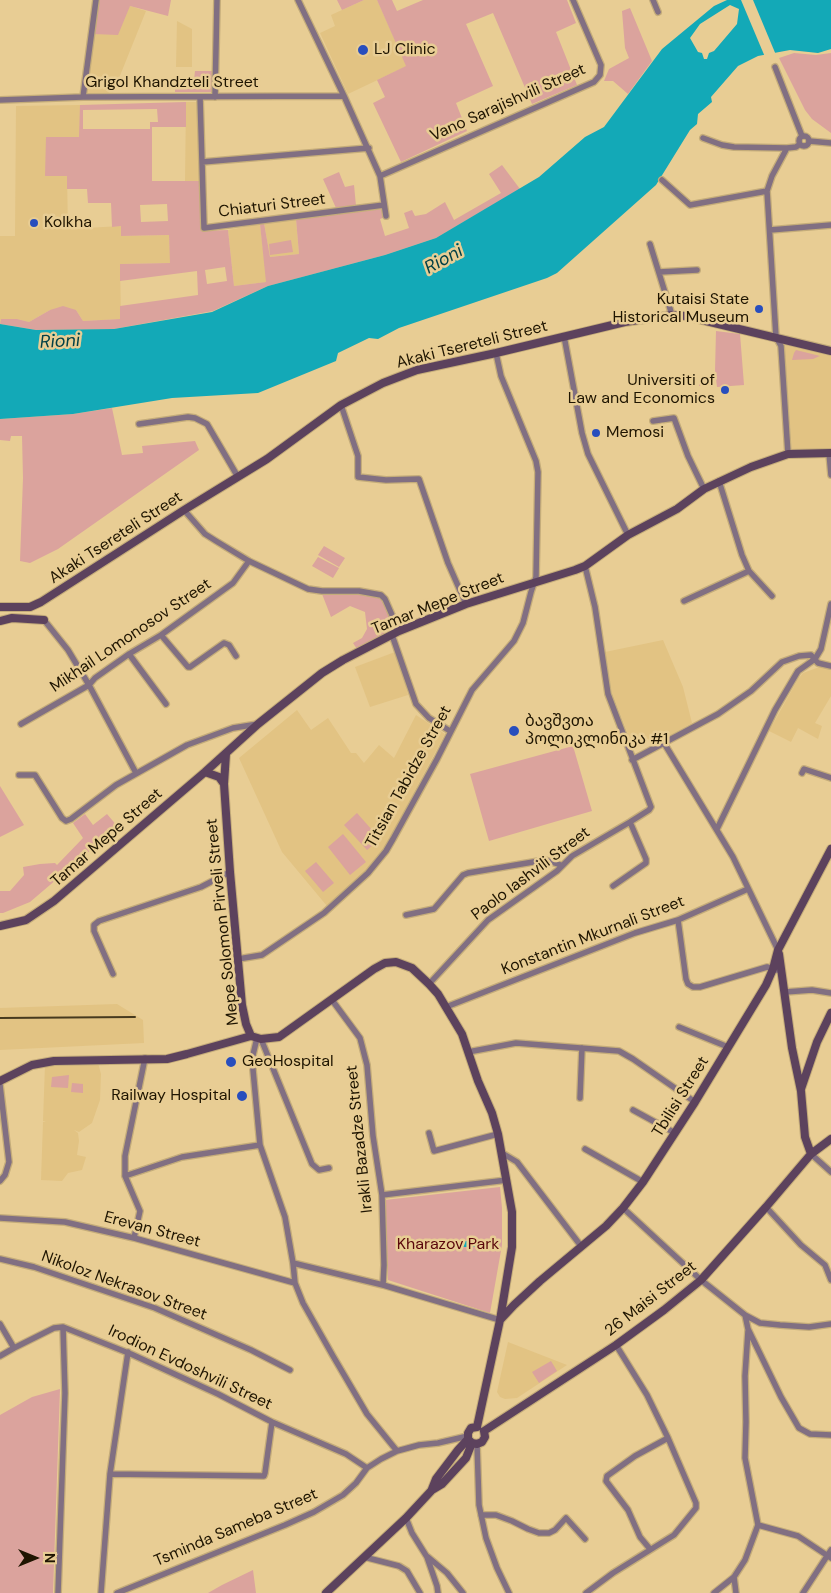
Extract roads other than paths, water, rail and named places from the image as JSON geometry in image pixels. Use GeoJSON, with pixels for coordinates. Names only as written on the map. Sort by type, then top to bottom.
{"type":"FeatureCollection","features":[{"type":"Feature","properties":{"kind":"main road","name":"Akaki Tsereteli Street"},"geometry":{"type":"LineString","coordinates":[[30,607],[267,459],[341,406],[383,383],[417,370],[496,354],[625,322],[672,314],[776,336],[831,351]]}},
{"type":"Feature","properties":{"kind":"main road","name":"Tamar Mepe Street"},"geometry":{"type":"LineString","coordinates":[[0,926],[26,920],[54,900],[226,754],[258,724],[322,673],[343,660],[396,633],[466,604],[585,566],[628,535],[677,509],[704,489],[719,481],[788,454],[830,453]]}},
{"type":"Feature","properties":{"kind":"main road"},"geometry":{"type":"LineString","coordinates":[[0,607],[30,607],[44,620]]}},
{"type":"Feature","properties":{"kind":"main road"},"geometry":{"type":"LineString","coordinates":[[0,621],[12,618],[44,620]]}},
{"type":"Feature","properties":{"kind":"main road","name":"Mepe Solomon Pirveli Street"},"geometry":{"type":"LineString","coordinates":[[226,754],[224,784],[242,1005],[246,1024],[256,1038],[274,1038],[284,1034],[374,969],[385,963],[396,962],[412,968],[429,984],[446,1007],[462,1034],[492,1113],[502,1153],[512,1212],[512,1247],[480,1429]]}},
{"type":"Feature","properties":{"kind":"main road"},"geometry":{"type":"LineString","coordinates":[[205,772],[219,777],[224,784]]}},
{"type":"Feature","properties":{"kind":"main road"},"geometry":{"type":"LineString","coordinates":[[811,1154],[806,1137],[801,1091],[792,1048],[785,992],[777,970],[778,950],[831,849]]}},
{"type":"Feature","properties":{"kind":"main road","name":"Tbilisi Street"},"geometry":{"type":"LineString","coordinates":[[500,1320],[540,1281],[606,1226],[623,1208],[643,1182],[675,1133],[777,970]]}},
{"type":"Feature","properties":{"kind":"main road"},"geometry":{"type":"LineString","coordinates":[[801,1091],[818,1042],[831,1013]]}},
{"type":"Feature","properties":{"kind":"main road"},"geometry":{"type":"LineString","coordinates":[[0,1081],[32,1065],[54,1061],[167,1059],[256,1038]]}},
{"type":"Feature","properties":{"kind":"main road","name":"26 Maisi Street"},"geometry":{"type":"LineString","coordinates":[[471,1440],[469,1430],[474,1427],[480,1429],[616,1345],[701,1280],[811,1154],[831,1139]]}},
{"type":"Feature","properties":{"kind":"main road"},"geometry":{"type":"LineString","coordinates":[[432,1490],[436,1479],[458,1450],[471,1440],[484,1440],[485,1434],[480,1429]]}},
{"type":"Feature","properties":{"kind":"main road"},"geometry":{"type":"LineString","coordinates":[[326,1593],[406,1518],[432,1490],[442,1484],[466,1458],[471,1440]]}},
{"type":"Feature","properties":{"kind":"street"},"geometry":{"type":"LineString","coordinates":[[83,97],[96,0]]}},
{"type":"Feature","properties":{"kind":"street"},"geometry":{"type":"LineString","coordinates":[[215,97],[217,0]]}},
{"type":"Feature","properties":{"kind":"street"},"geometry":{"type":"LineString","coordinates":[[298,0],[369,148],[380,176],[386,216]]}},
{"type":"Feature","properties":{"kind":"street","name":"Vano Sarajishvili Street"},"geometry":{"type":"LineString","coordinates":[[380,176],[594,82],[600,74],[601,65],[574,0]]}},
{"type":"Feature","properties":{"kind":"street"},"geometry":{"type":"LineString","coordinates":[[653,0],[658,12]]}},
{"type":"Feature","properties":{"kind":"street"},"geometry":{"type":"LineString","coordinates":[[775,67],[802,136]]}},
{"type":"Feature","properties":{"kind":"street","name":"Grigol Khandzteli Street"},"geometry":{"type":"LineString","coordinates":[[0,100],[83,97],[344,96]]}},
{"type":"Feature","properties":{"kind":"street","name":"Chiaturi Street"},"geometry":{"type":"LineString","coordinates":[[200,97],[204,228],[384,205]]}},
{"type":"Feature","properties":{"kind":"street"},"geometry":{"type":"LineString","coordinates":[[802,136],[808,137],[809,141]]}},
{"type":"Feature","properties":{"kind":"street"},"geometry":{"type":"LineString","coordinates":[[800,144],[799,139],[802,136]]}},
{"type":"Feature","properties":{"kind":"street"},"geometry":{"type":"LineString","coordinates":[[703,138],[734,147],[787,148],[796,147],[800,144]]}},
{"type":"Feature","properties":{"kind":"street"},"geometry":{"type":"LineString","coordinates":[[809,141],[831,143]]}},
{"type":"Feature","properties":{"kind":"street"},"geometry":{"type":"LineString","coordinates":[[800,144],[806,146],[809,141]]}},
{"type":"Feature","properties":{"kind":"street"},"geometry":{"type":"LineString","coordinates":[[202,162],[369,148]]}},
{"type":"Feature","properties":{"kind":"street"},"geometry":{"type":"LineString","coordinates":[[787,148],[772,176],[767,191],[776,336],[781,346],[788,454]]}},
{"type":"Feature","properties":{"kind":"street"},"geometry":{"type":"LineString","coordinates":[[662,180],[690,205],[767,191]]}},
{"type":"Feature","properties":{"kind":"street"},"geometry":{"type":"LineString","coordinates":[[770,230],[831,225]]}},
{"type":"Feature","properties":{"kind":"street"},"geometry":{"type":"LineString","coordinates":[[650,244],[672,314]]}},
{"type":"Feature","properties":{"kind":"street"},"geometry":{"type":"LineString","coordinates":[[659,272],[671,272]]}},
{"type":"Feature","properties":{"kind":"street"},"geometry":{"type":"LineString","coordinates":[[564,336],[582,433],[588,454],[628,535]]}},
{"type":"Feature","properties":{"kind":"street","name":"Titsian Tabidze Street"},"geometry":{"type":"LineString","coordinates":[[238,959],[262,955],[324,913],[368,874],[393,839],[472,690],[516,638],[523,623],[533,582],[536,577],[538,472],[536,461],[500,376],[496,354]]}},
{"type":"Feature","properties":{"kind":"street"},"geometry":{"type":"LineString","coordinates":[[341,406],[358,456],[358,477],[386,480],[419,479],[448,563],[466,604]]}},
{"type":"Feature","properties":{"kind":"street"},"geometry":{"type":"LineString","coordinates":[[139,424],[188,417],[207,424],[238,477]]}},
{"type":"Feature","properties":{"kind":"street"},"geometry":{"type":"LineString","coordinates":[[653,421],[674,418],[688,456],[704,489]]}},
{"type":"Feature","properties":{"kind":"street"},"geometry":{"type":"LineString","coordinates":[[830,453],[831,475]]}},
{"type":"Feature","properties":{"kind":"street"},"geometry":{"type":"LineString","coordinates":[[719,481],[742,555],[749,571],[772,596]]}},
{"type":"Feature","properties":{"kind":"street"},"geometry":{"type":"LineString","coordinates":[[184,510],[205,534],[249,561],[308,589],[322,592],[359,591],[381,595],[385,599],[396,633],[416,704],[429,718],[450,731]]}},
{"type":"Feature","properties":{"kind":"street","name":"Mikhail Lomonosov Street"},"geometry":{"type":"LineString","coordinates":[[21,724],[89,685],[95,678],[129,654],[161,635],[233,583],[249,561]]}},
{"type":"Feature","properties":{"kind":"street","name":"Paolo Iashvili Street"},"geometry":{"type":"LineString","coordinates":[[429,984],[482,926],[557,871],[561,865],[587,846],[630,822],[651,807],[604,681],[595,607],[585,566]]}},
{"type":"Feature","properties":{"kind":"street"},"geometry":{"type":"LineString","coordinates":[[684,601],[749,571]]}},
{"type":"Feature","properties":{"kind":"street"},"geometry":{"type":"LineString","coordinates":[[717,829],[775,710],[798,671],[815,659],[821,649],[831,604]]}},
{"type":"Feature","properties":{"kind":"street"},"geometry":{"type":"LineString","coordinates":[[44,620],[68,650],[136,773]]}},
{"type":"Feature","properties":{"kind":"street"},"geometry":{"type":"LineString","coordinates":[[161,635],[188,667],[224,643],[229,645],[236,656]]}},
{"type":"Feature","properties":{"kind":"street"},"geometry":{"type":"LineString","coordinates":[[129,654],[166,704]]}},
{"type":"Feature","properties":{"kind":"street"},"geometry":{"type":"LineString","coordinates":[[632,760],[718,714],[751,691],[782,662],[798,656],[810,655],[818,663],[831,666]]}},
{"type":"Feature","properties":{"kind":"street"},"geometry":{"type":"LineString","coordinates":[[19,775],[35,775],[62,818],[66,821],[116,785],[187,745],[233,728],[258,724]]}},
{"type":"Feature","properties":{"kind":"street"},"geometry":{"type":"LineString","coordinates":[[664,743],[733,857],[778,950]]}},
{"type":"Feature","properties":{"kind":"street"},"geometry":{"type":"LineString","coordinates":[[802,773],[804,769],[831,778]]}},
{"type":"Feature","properties":{"kind":"street"},"geometry":{"type":"LineString","coordinates":[[613,886],[646,863],[630,822]]}},
{"type":"Feature","properties":{"kind":"street"},"geometry":{"type":"LineString","coordinates":[[406,915],[434,909],[463,875],[545,860],[561,865]]}},
{"type":"Feature","properties":{"kind":"street"},"geometry":{"type":"LineString","coordinates":[[113,974],[94,931],[94,925],[99,921],[201,887],[230,872]]}},
{"type":"Feature","properties":{"kind":"street","name":"Konstantin Mkurnali Street"},"geometry":{"type":"LineString","coordinates":[[446,1007],[635,933],[678,920],[748,889]]}},
{"type":"Feature","properties":{"kind":"street"},"geometry":{"type":"LineString","coordinates":[[678,920],[688,984],[700,987],[766,967],[777,970]]}},
{"type":"Feature","properties":{"kind":"street"},"geometry":{"type":"LineString","coordinates":[[785,992],[812,990],[831,993]]}},
{"type":"Feature","properties":{"kind":"street","name":"Irakli Bazadze Street"},"geometry":{"type":"LineString","coordinates":[[332,1000],[360,1038],[364,1048],[373,1136],[382,1195],[383,1285]]}},
{"type":"Feature","properties":{"kind":"street"},"geometry":{"type":"LineString","coordinates":[[679,1027],[728,1047]]}},
{"type":"Feature","properties":{"kind":"street"},"geometry":{"type":"LineString","coordinates":[[256,1038],[252,1059],[260,1145],[286,1217],[295,1283],[303,1304],[367,1414],[396,1451]]}},
{"type":"Feature","properties":{"kind":"street"},"geometry":{"type":"LineString","coordinates":[[256,1038],[263,1046],[312,1164],[319,1170],[329,1168]]}},
{"type":"Feature","properties":{"kind":"street"},"geometry":{"type":"LineString","coordinates":[[468,1052],[516,1043],[619,1051],[695,1102]]}},
{"type":"Feature","properties":{"kind":"street"},"geometry":{"type":"LineString","coordinates":[[580,1098],[582,1048]]}},
{"type":"Feature","properties":{"kind":"street"},"geometry":{"type":"LineString","coordinates":[[134,1238],[140,1211],[125,1176],[125,1156],[145,1058]]}},
{"type":"Feature","properties":{"kind":"street"},"geometry":{"type":"LineString","coordinates":[[0,1085],[9,1162],[5,1176],[0,1181]]}},
{"type":"Feature","properties":{"kind":"street"},"geometry":{"type":"LineString","coordinates":[[633,1110],[675,1133]]}},
{"type":"Feature","properties":{"kind":"street"},"geometry":{"type":"LineString","coordinates":[[428,1134],[434,1151],[498,1134]]}},
{"type":"Feature","properties":{"kind":"street"},"geometry":{"type":"LineString","coordinates":[[125,1176],[182,1157],[260,1145]]}},
{"type":"Feature","properties":{"kind":"street"},"geometry":{"type":"LineString","coordinates":[[585,1148],[643,1182]]}},
{"type":"Feature","properties":{"kind":"street"},"geometry":{"type":"LineString","coordinates":[[502,1153],[517,1162],[581,1246]]}},
{"type":"Feature","properties":{"kind":"street"},"geometry":{"type":"LineString","coordinates":[[811,1154],[831,1172]]}},
{"type":"Feature","properties":{"kind":"street"},"geometry":{"type":"LineString","coordinates":[[382,1195],[507,1180]]}},
{"type":"Feature","properties":{"kind":"street"},"geometry":{"type":"LineString","coordinates":[[766,1207],[801,1244],[825,1265],[831,1280]]}},
{"type":"Feature","properties":{"kind":"street"},"geometry":{"type":"LineString","coordinates":[[623,1208],[701,1280],[745,1315],[760,1323],[809,1327],[831,1324]]}},
{"type":"Feature","properties":{"kind":"street","name":"Erevan Street"},"geometry":{"type":"LineString","coordinates":[[0,1218],[65,1222],[134,1238],[295,1283]]}},
{"type":"Feature","properties":{"kind":"street","name":"Nikoloz Nekrasov Street"},"geometry":{"type":"LineString","coordinates":[[0,1259],[34,1267],[155,1308],[290,1370]]}},
{"type":"Feature","properties":{"kind":"street"},"geometry":{"type":"LineString","coordinates":[[293,1263],[383,1285],[500,1320]]}},
{"type":"Feature","properties":{"kind":"street"},"geometry":{"type":"LineString","coordinates":[[745,1315],[748,1329],[781,1397],[799,1428],[810,1434],[831,1436]]}},
{"type":"Feature","properties":{"kind":"street"},"geometry":{"type":"LineString","coordinates":[[0,1324],[14,1348]]}},
{"type":"Feature","properties":{"kind":"street"},"geometry":{"type":"LineString","coordinates":[[0,1356],[54,1328],[64,1327],[65,1393],[58,1593]]}},
{"type":"Feature","properties":{"kind":"street","name":"Irodion Evdoshvili Street"},"geometry":{"type":"LineString","coordinates":[[64,1327],[128,1352],[218,1394],[272,1422],[346,1454],[367,1468]]}},
{"type":"Feature","properties":{"kind":"street"},"geometry":{"type":"LineString","coordinates":[[714,1593],[734,1577],[752,1544],[758,1525],[745,1458],[744,1376],[748,1329]]}},
{"type":"Feature","properties":{"kind":"street"},"geometry":{"type":"LineString","coordinates":[[586,1593],[650,1549],[674,1535],[696,1508],[696,1503],[668,1438],[643,1387],[616,1345]]}},
{"type":"Feature","properties":{"kind":"street"},"geometry":{"type":"LineString","coordinates":[[102,1593],[110,1474],[128,1352]]}},
{"type":"Feature","properties":{"kind":"street"},"geometry":{"type":"LineString","coordinates":[[110,1474],[264,1476],[266,1473],[272,1422]]}},
{"type":"Feature","properties":{"kind":"street"},"geometry":{"type":"LineString","coordinates":[[650,1549],[640,1537],[628,1510],[606,1480],[608,1476],[635,1456],[668,1438]]}},
{"type":"Feature","properties":{"kind":"street"},"geometry":{"type":"LineString","coordinates":[[471,1440],[486,1538],[509,1593]]}},
{"type":"Feature","properties":{"kind":"street","name":"Tsminda Sameba Street"},"geometry":{"type":"LineString","coordinates":[[117,1593],[314,1512],[343,1495],[356,1483],[367,1468],[396,1451],[419,1445],[471,1440]]}},
{"type":"Feature","properties":{"kind":"street"},"geometry":{"type":"LineString","coordinates":[[481,1515],[496,1516],[528,1529],[549,1533],[556,1530],[566,1518],[585,1539]]}},
{"type":"Feature","properties":{"kind":"street"},"geometry":{"type":"LineString","coordinates":[[406,1518],[412,1533],[428,1557],[447,1572],[463,1593]]}},
{"type":"Feature","properties":{"kind":"street"},"geometry":{"type":"LineString","coordinates":[[758,1525],[798,1536],[829,1557]]}},
{"type":"Feature","properties":{"kind":"street"},"geometry":{"type":"LineString","coordinates":[[803,1593],[829,1557],[831,1550]]}},
{"type":"Feature","properties":{"kind":"street"},"geometry":{"type":"LineString","coordinates":[[364,1557],[399,1566],[407,1571],[420,1593]]}},
{"type":"Feature","properties":{"kind":"street"},"geometry":{"type":"LineString","coordinates":[[428,1557],[437,1590]]}},
{"type":"Feature","properties":{"kind":"street"},"geometry":{"type":"LineString","coordinates":[[734,1577],[736,1593]]}},
{"type":"Feature","properties":{"kind":"water","name":"Rioni"},"geometry":{"type":"Polygon","coordinates":[[[727,0],[831,0],[831,49],[818,53],[790,50],[758,56],[738,66],[711,97],[712,102],[698,114],[697,124],[690,130],[656,185],[557,273],[399,328],[378,339],[369,338],[338,353],[336,361],[258,393],[172,398],[73,414],[0,419],[0,324],[36,330],[114,329],[212,312],[268,286],[385,255],[436,238],[539,177],[585,137],[604,127],[662,49],[714,6],[727,0]],[[730,5],[700,24],[690,38],[698,52],[702,53],[704,59],[707,59],[709,53],[714,51],[737,24],[739,9],[730,5]]]}},
{"type":"Feature","properties":{"kind":"water"},"geometry":{"type":"Polygon","coordinates":[[[456,1241],[480,1241],[480,1247],[456,1247],[456,1241]]]}},
{"type":"Feature","properties":{"kind":"railway"},"geometry":{"type":"LineString","coordinates":[[0,1018],[135,1017]]}},
{"type":"Feature","properties":{"kind":"place","name":"LJ Clinic"},"geometry":{"type":"Point","coordinates":[363,50]}},
{"type":"Feature","properties":{"kind":"place","name":"Kolkha"},"geometry":{"type":"Point","coordinates":[34,223]}},
{"type":"Feature","properties":{"kind":"place","name":"Kutaisi State Historical Museum"},"geometry":{"type":"Point","coordinates":[759,309]}},
{"type":"Feature","properties":{"kind":"place","name":"Universiti of Law and Economics"},"geometry":{"type":"Point","coordinates":[725,390]}},
{"type":"Feature","properties":{"kind":"place","name":"Memosi"},"geometry":{"type":"Point","coordinates":[596,433]}},
{"type":"Feature","properties":{"kind":"place","name":"ბავშვთა პოლიკლინიკა #1"},"geometry":{"type":"Point","coordinates":[514,731]}},
{"type":"Feature","properties":{"kind":"place","name":"GeoHospital"},"geometry":{"type":"Point","coordinates":[231,1062]}},
{"type":"Feature","properties":{"kind":"place","name":"Railway Hospital"},"geometry":{"type":"Point","coordinates":[242,1096]}},
{"type":"Feature","properties":{"kind":"park label","name":"Kharazov Park"},"geometry":{"type":"Point","coordinates":[448,1245]}}]}
